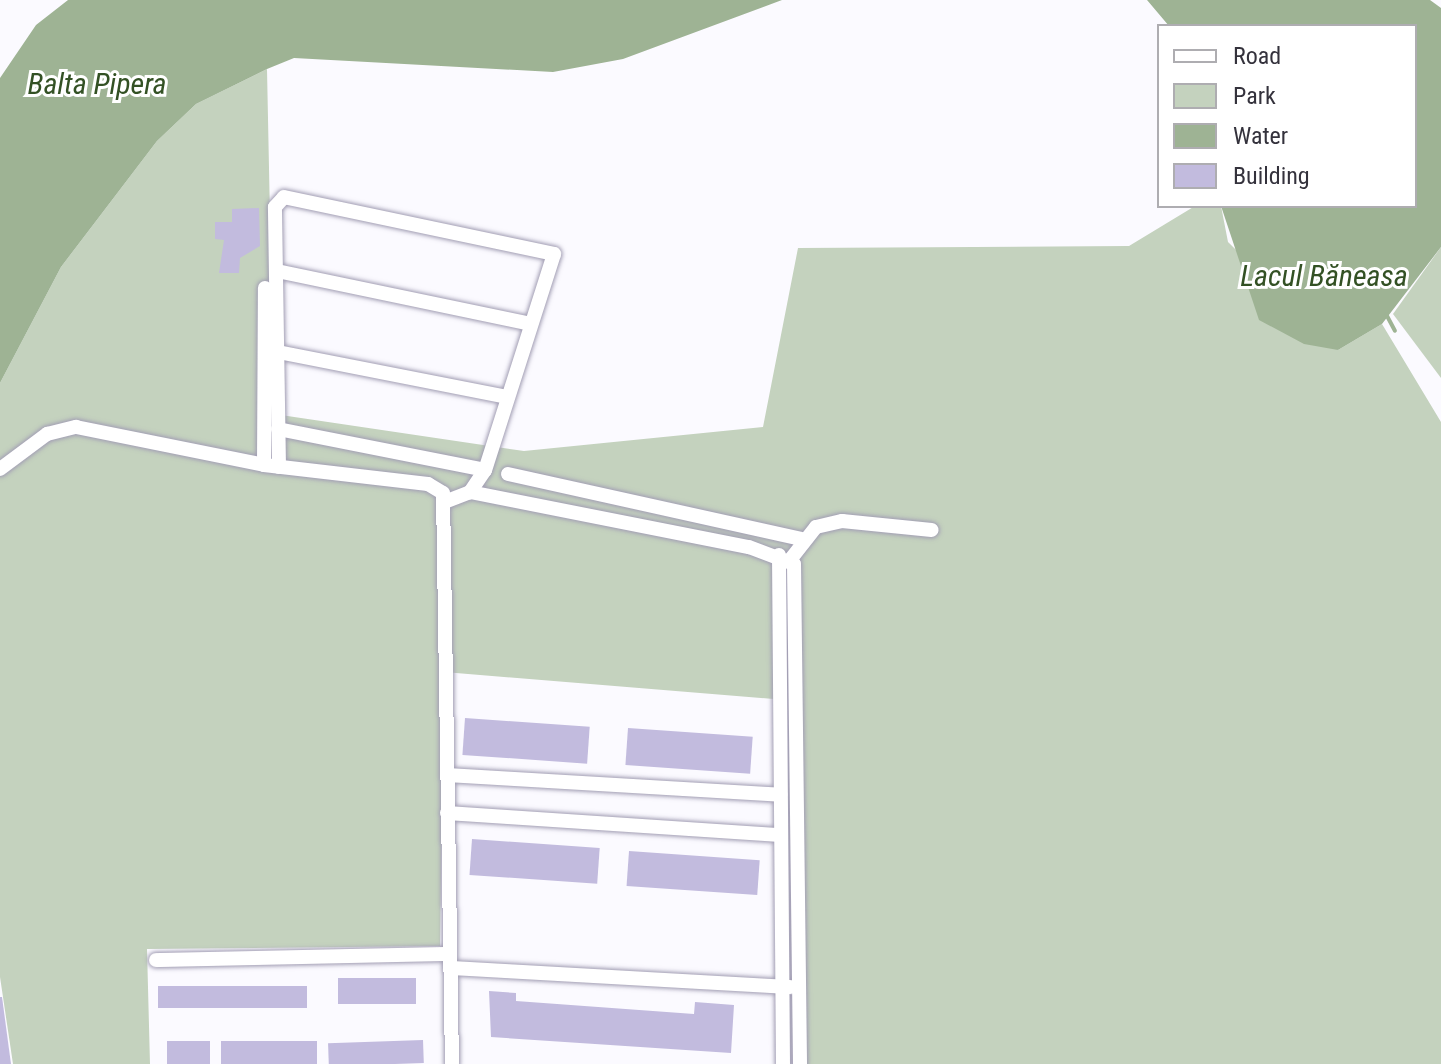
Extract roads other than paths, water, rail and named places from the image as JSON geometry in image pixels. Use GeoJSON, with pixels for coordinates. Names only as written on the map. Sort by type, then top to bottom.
{"type":"FeatureCollection","features":[{"type":"Feature","properties":{"kind":"street"},"geometry":{"type":"LineString","coordinates":[[271,466],[278,429],[280,197],[550,249],[554,259],[485,470],[470,492]]}},
{"type":"Feature","properties":{"kind":"street"},"geometry":{"type":"LineString","coordinates":[[277,271],[531,324]]}},
{"type":"Feature","properties":{"kind":"street"},"geometry":{"type":"LineString","coordinates":[[265,288],[271,466]]}},
{"type":"Feature","properties":{"kind":"street"},"geometry":{"type":"LineString","coordinates":[[278,352],[507,397]]}},
{"type":"Feature","properties":{"kind":"street"},"geometry":{"type":"LineString","coordinates":[[0,469],[67,427],[271,466],[428,484],[447,501],[447,813],[452,1064]]}},
{"type":"Feature","properties":{"kind":"street"},"geometry":{"type":"LineString","coordinates":[[278,429],[485,470]]}},
{"type":"Feature","properties":{"kind":"street"},"geometry":{"type":"LineString","coordinates":[[508,474],[801,539]]}},
{"type":"Feature","properties":{"kind":"street"},"geometry":{"type":"LineString","coordinates":[[447,501],[470,492],[785,557],[797,575],[800,1057],[782,1057],[780,795],[785,557],[816,527],[860,519],[932,530]]}},
{"type":"Feature","properties":{"kind":"street"},"geometry":{"type":"LineString","coordinates":[[447,775],[780,795]]}},
{"type":"Feature","properties":{"kind":"street"},"geometry":{"type":"LineString","coordinates":[[447,813],[780,835]]}},
{"type":"Feature","properties":{"kind":"street"},"geometry":{"type":"LineString","coordinates":[[156,960],[450,961],[798,988]]}},
{"type":"Feature","properties":{"kind":"water","name":"Balta Pipera"},"geometry":{"type":"Polygon","coordinates":[[[68,0],[782,0],[623,59],[553,72],[294,58],[267,69],[196,104],[157,141],[61,267],[0,383],[0,78],[36,25],[68,0]]]}},
{"type":"Feature","properties":{"kind":"water","name":"Lacul Băneasa"},"geometry":{"type":"Polygon","coordinates":[[[1147,0],[1430,0],[1441,8],[1441,247],[1382,324],[1338,350],[1304,344],[1259,320],[1222,208],[1417,208],[1417,24],[1167,24],[1147,0]]]}},
{"type":"Feature","properties":{"kind":"waterway"},"geometry":{"type":"LineString","coordinates":[[1386,314],[1395,331]]}}]}
